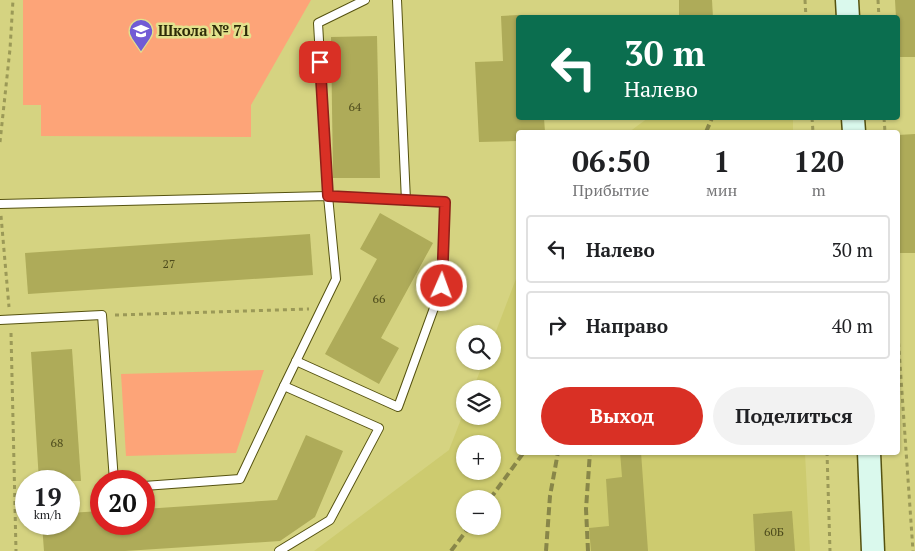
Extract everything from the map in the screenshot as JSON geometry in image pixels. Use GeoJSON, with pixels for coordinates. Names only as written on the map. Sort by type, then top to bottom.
{"type":"FeatureCollection","features":[{"type":"Feature","properties":{"kind":"main road"},"geometry":{"type":"LineString","coordinates":[[847,0],[848,15]]}},
{"type":"Feature","properties":{"kind":"main road"},"geometry":{"type":"LineString","coordinates":[[869,455],[873,551]]}},
{"type":"Feature","properties":{"kind":"lane"},"geometry":{"type":"LineString","coordinates":[[155,485],[240,479],[336,279],[328,196],[318,23],[365,0]]}},
{"type":"Feature","properties":{"kind":"lane"},"geometry":{"type":"LineString","coordinates":[[397,0],[406,201]]}},
{"type":"Feature","properties":{"kind":"lane"},"geometry":{"type":"LineString","coordinates":[[0,204],[328,196],[445,202],[442,286],[398,408],[296,361]]}},
{"type":"Feature","properties":{"kind":"lane"},"geometry":{"type":"LineString","coordinates":[[0,320],[102,315],[113,470]]}},
{"type":"Feature","properties":{"kind":"lane"},"geometry":{"type":"LineString","coordinates":[[279,551],[330,520],[379,428],[284,386]]}},
{"type":"Feature","properties":{"kind":"path"},"geometry":{"type":"LineString","coordinates":[[0,142],[13,0]]}},
{"type":"Feature","properties":{"kind":"path"},"geometry":{"type":"LineString","coordinates":[[805,0],[806,15]]}},
{"type":"Feature","properties":{"kind":"path"},"geometry":{"type":"LineString","coordinates":[[878,0],[879,15]]}},
{"type":"Feature","properties":{"kind":"path"},"geometry":{"type":"LineString","coordinates":[[0,204],[11,320],[16,551]]}},
{"type":"Feature","properties":{"kind":"path"},"geometry":{"type":"LineString","coordinates":[[102,315],[322,308]]}},
{"type":"Feature","properties":{"kind":"path"},"geometry":{"type":"LineString","coordinates":[[900,364],[913,551]]}},
{"type":"Feature","properties":{"kind":"path"},"geometry":{"type":"LineString","coordinates":[[827,455],[830,551]]}},
{"type":"Feature","properties":{"kind":"shaded area","name":"Школа № 71"},"geometry":{"type":"Polygon","coordinates":[[[23,0],[311,0],[251,105],[251,137],[41,136],[41,105],[23,105],[23,0]]]}},
{"type":"Feature","properties":{"kind":"shaded area"},"geometry":{"type":"Polygon","coordinates":[[[645,120],[793,120],[793,130],[632,130],[645,120]]]}},
{"type":"Feature","properties":{"kind":"shaded area"},"geometry":{"type":"Polygon","coordinates":[[[516,279],[516,455],[805,455],[810,551],[314,551],[449,450],[459,425],[501,425],[501,380],[477,380],[480,370],[501,370],[501,325],[498,325],[516,279]]]}},
{"type":"Feature","properties":{"kind":"shaded area"},"geometry":{"type":"Polygon","coordinates":[[[264,370],[236,453],[126,456],[121,374],[264,370]]]}},
{"type":"Feature","properties":{"kind":"building"},"geometry":{"type":"Polygon","coordinates":[[[679,0],[712,0],[713,15],[679,15],[679,0]]]}},
{"type":"Feature","properties":{"kind":"building"},"geometry":{"type":"Polygon","coordinates":[[[895,0],[915,0],[915,57],[900,57],[900,15],[896,15],[895,0]]]}},
{"type":"Feature","properties":{"kind":"building"},"geometry":{"type":"Polygon","coordinates":[[[516,15],[516,120],[544,120],[545,130],[516,130],[516,141],[479,142],[475,62],[503,61],[501,16],[516,15]]]}},
{"type":"Feature","properties":{"kind":"building"},"geometry":{"type":"Polygon","coordinates":[[[377,36],[380,178],[333,178],[331,37],[377,36]]]}},
{"type":"Feature","properties":{"kind":"building"},"geometry":{"type":"Polygon","coordinates":[[[915,134],[915,253],[900,253],[900,135],[915,134]]]}},
{"type":"Feature","properties":{"kind":"building"},"geometry":{"type":"Polygon","coordinates":[[[380,213],[433,243],[381,338],[399,348],[379,384],[325,354],[377,259],[360,249],[380,213]]]}},
{"type":"Feature","properties":{"kind":"building"},"geometry":{"type":"Polygon","coordinates":[[[310,234],[313,275],[28,294],[25,253],[310,234]]]}},
{"type":"Feature","properties":{"kind":"building"},"geometry":{"type":"Polygon","coordinates":[[[72,349],[81,481],[80,470],[38,470],[31,352],[72,349]]]}},
{"type":"Feature","properties":{"kind":"building"},"geometry":{"type":"Polygon","coordinates":[[[306,435],[343,451],[315,517],[280,541],[125,551],[44,551],[43,535],[80,535],[80,512],[90,512],[90,535],[155,535],[155,508],[277,500],[306,435]]]}},
{"type":"Feature","properties":{"kind":"building"},"geometry":{"type":"Polygon","coordinates":[[[620,455],[641,455],[648,551],[591,551],[589,528],[609,526],[606,479],[622,477],[620,455]]]}},
{"type":"Feature","properties":{"kind":"building"},"geometry":{"type":"Polygon","coordinates":[[[792,511],[795,551],[755,551],[753,514],[792,511]]]}},
{"type":"Feature","properties":{"kind":"railway"},"geometry":{"type":"LineString","coordinates":[[707,130],[711,120]]}},
{"type":"Feature","properties":{"kind":"railway"},"geometry":{"type":"LineString","coordinates":[[497,490],[522,455]]}},
{"type":"Feature","properties":{"kind":"railway"},"geometry":{"type":"LineString","coordinates":[[546,551],[550,496],[557,455]]}},
{"type":"Feature","properties":{"kind":"railway"},"geometry":{"type":"LineString","coordinates":[[588,551],[586,509],[590,455]]}},
{"type":"Feature","properties":{"kind":"railway"},"geometry":{"type":"LineString","coordinates":[[451,551],[463,535]]}},
{"type":"Feature","properties":{"kind":"place","name":"Школа № 71"},"geometry":{"type":"Point","coordinates":[141,52]}},
{"type":"Feature","properties":{"kind":"route"},"geometry":{"type":"LineString","coordinates":[[320,62],[328,196],[445,202],[442,286]]}}]}
